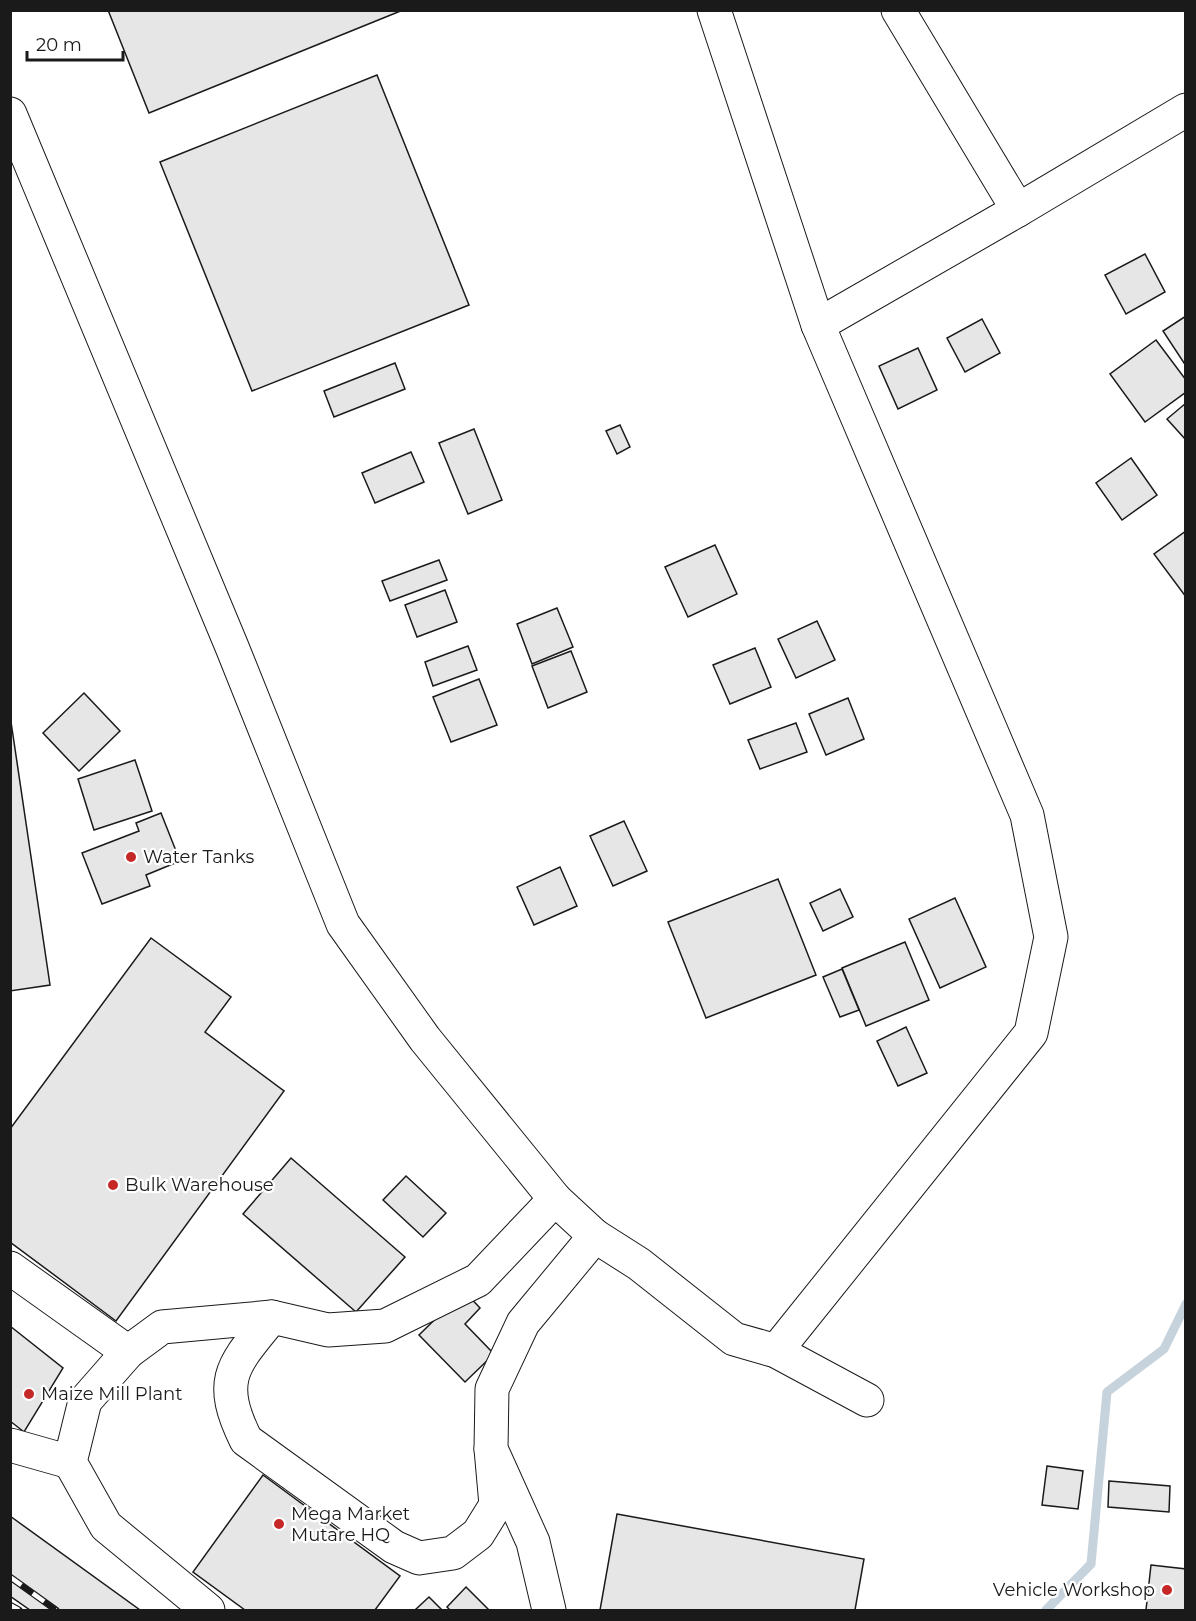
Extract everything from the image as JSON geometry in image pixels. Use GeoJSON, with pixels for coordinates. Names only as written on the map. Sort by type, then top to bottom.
{"type":"FeatureCollection","features":[{"type":"Feature","properties":{"kind":"lane"},"geometry":{"type":"LineString","coordinates":[[714,10],[818,325],[1027,815],[1051,937],[1031,1033],[776,1351]]}},
{"type":"Feature","properties":{"kind":"lane"},"geometry":{"type":"LineString","coordinates":[[898,10],[1018,210]]}},
{"type":"Feature","properties":{"kind":"lane"},"geometry":{"type":"LineString","coordinates":[[818,325],[1018,210],[1185,110]]}},
{"type":"Feature","properties":{"kind":"lane"},"geometry":{"type":"LineString","coordinates":[[10,114],[232,647],[343,924],[425,1039],[555,1199],[595,1236],[639,1264],[734,1339],[776,1351],[867,1400]]}},
{"type":"Feature","properties":{"kind":"lane"},"geometry":{"type":"LineString","coordinates":[[208,1611],[106,1526],[70,1462],[85,1401],[128,1352],[162,1327],[273,1317],[328,1330],[385,1326],[478,1280],[555,1199]]}},
{"type":"Feature","properties":{"kind":"lane"},"geometry":{"type":"LineString","coordinates":[[273,1317],[234,1367],[229,1386],[234,1416],[246,1440],[394,1547],[419,1558],[453,1553],[478,1534],[496,1505],[491,1449],[492,1389],[523,1323],[595,1236]]}},
{"type":"Feature","properties":{"kind":"lane"},"geometry":{"type":"LineString","coordinates":[[10,1268],[128,1352]]}},
{"type":"Feature","properties":{"kind":"lane"},"geometry":{"type":"LineString","coordinates":[[10,1444],[70,1462]]}},
{"type":"Feature","properties":{"kind":"lane"},"geometry":{"type":"LineString","coordinates":[[491,1449],[533,1542],[549,1611]]}},
{"type":"Feature","properties":{"kind":"building"},"geometry":{"type":"Polygon","coordinates":[[[108,10],[403,10],[149,113],[108,10]]]}},
{"type":"Feature","properties":{"kind":"building"},"geometry":{"type":"Polygon","coordinates":[[[377,75],[469,305],[252,391],[160,162],[377,75]]]}},
{"type":"Feature","properties":{"kind":"building"},"geometry":{"type":"Polygon","coordinates":[[[1145,254],[1165,292],[1126,314],[1105,275],[1145,254]]]}},
{"type":"Feature","properties":{"kind":"building"},"geometry":{"type":"Polygon","coordinates":[[[1186,316],[1186,366],[1163,331],[1186,316]]]}},
{"type":"Feature","properties":{"kind":"building"},"geometry":{"type":"Polygon","coordinates":[[[982,319],[1000,353],[965,372],[947,338],[982,319]]]}},
{"type":"Feature","properties":{"kind":"building"},"geometry":{"type":"Polygon","coordinates":[[[1156,340],[1186,380],[1186,392],[1145,422],[1110,374],[1156,340]]]}},
{"type":"Feature","properties":{"kind":"building"},"geometry":{"type":"Polygon","coordinates":[[[918,348],[937,390],[898,409],[879,366],[918,348]]]}},
{"type":"Feature","properties":{"kind":"building"},"geometry":{"type":"Polygon","coordinates":[[[395,363],[405,389],[334,417],[324,391],[395,363]]]}},
{"type":"Feature","properties":{"kind":"building"},"geometry":{"type":"Polygon","coordinates":[[[1186,403],[1186,440],[1167,419],[1186,403]]]}},
{"type":"Feature","properties":{"kind":"building"},"geometry":{"type":"Polygon","coordinates":[[[620,425],[630,447],[617,454],[606,431],[620,425]]]}},
{"type":"Feature","properties":{"kind":"building"},"geometry":{"type":"Polygon","coordinates":[[[474,429],[502,500],[468,514],[439,443],[474,429]]]}},
{"type":"Feature","properties":{"kind":"building"},"geometry":{"type":"Polygon","coordinates":[[[411,452],[424,482],[375,503],[362,473],[411,452]]]}},
{"type":"Feature","properties":{"kind":"building"},"geometry":{"type":"Polygon","coordinates":[[[1131,458],[1157,495],[1122,520],[1096,483],[1131,458]]]}},
{"type":"Feature","properties":{"kind":"building"},"geometry":{"type":"Polygon","coordinates":[[[1186,531],[1186,597],[1154,554],[1186,531]]]}},
{"type":"Feature","properties":{"kind":"building"},"geometry":{"type":"Polygon","coordinates":[[[715,545],[737,594],[688,617],[665,567],[715,545]]]}},
{"type":"Feature","properties":{"kind":"building"},"geometry":{"type":"Polygon","coordinates":[[[439,560],[447,580],[390,601],[382,581],[439,560]]]}},
{"type":"Feature","properties":{"kind":"building"},"geometry":{"type":"Polygon","coordinates":[[[445,590],[457,622],[417,637],[405,605],[445,590]]]}},
{"type":"Feature","properties":{"kind":"building"},"geometry":{"type":"Polygon","coordinates":[[[557,608],[573,647],[532,664],[517,624],[557,608]]]}},
{"type":"Feature","properties":{"kind":"building"},"geometry":{"type":"Polygon","coordinates":[[[817,621],[835,660],[796,678],[778,639],[817,621]]]}},
{"type":"Feature","properties":{"kind":"building"},"geometry":{"type":"Polygon","coordinates":[[[468,646],[477,670],[433,686],[425,662],[468,646]]]}},
{"type":"Feature","properties":{"kind":"building"},"geometry":{"type":"Polygon","coordinates":[[[755,648],[771,687],[730,704],[713,665],[755,648]]]}},
{"type":"Feature","properties":{"kind":"building"},"geometry":{"type":"Polygon","coordinates":[[[571,651],[587,692],[548,708],[532,666],[571,651]]]}},
{"type":"Feature","properties":{"kind":"building"},"geometry":{"type":"Polygon","coordinates":[[[479,679],[497,725],[451,742],[433,697],[479,679]]]}},
{"type":"Feature","properties":{"kind":"building"},"geometry":{"type":"Polygon","coordinates":[[[84,693],[120,731],[79,771],[43,733],[84,693]]]}},
{"type":"Feature","properties":{"kind":"building"},"geometry":{"type":"Polygon","coordinates":[[[848,698],[864,739],[826,755],[809,714],[848,698]]]}},
{"type":"Feature","properties":{"kind":"building"},"geometry":{"type":"Polygon","coordinates":[[[10,715],[50,985],[10,991],[10,715]]]}},
{"type":"Feature","properties":{"kind":"building"},"geometry":{"type":"Polygon","coordinates":[[[796,723],[807,752],[760,769],[748,740],[796,723]]]}},
{"type":"Feature","properties":{"kind":"building"},"geometry":{"type":"Polygon","coordinates":[[[135,760],[152,811],[94,830],[78,779],[135,760]]]}},
{"type":"Feature","properties":{"kind":"building","name":"Water Tanks"},"geometry":{"type":"Polygon","coordinates":[[[161,813],[180,861],[146,875],[150,886],[102,904],[82,853],[139,831],[136,823],[161,813]]]}},
{"type":"Feature","properties":{"kind":"building"},"geometry":{"type":"Polygon","coordinates":[[[624,821],[647,871],[613,886],[590,836],[624,821]]]}},
{"type":"Feature","properties":{"kind":"building"},"geometry":{"type":"Polygon","coordinates":[[[560,867],[577,906],[534,925],[517,887],[560,867]]]}},
{"type":"Feature","properties":{"kind":"building"},"geometry":{"type":"Polygon","coordinates":[[[778,879],[816,975],[706,1018],[668,922],[778,879]]]}},
{"type":"Feature","properties":{"kind":"building"},"geometry":{"type":"Polygon","coordinates":[[[840,889],[853,917],[823,931],[810,903],[840,889]]]}},
{"type":"Feature","properties":{"kind":"building"},"geometry":{"type":"Polygon","coordinates":[[[955,898],[986,967],[940,988],[909,919],[955,898]]]}},
{"type":"Feature","properties":{"kind":"building","name":"Bulk Warehouse"},"geometry":{"type":"Polygon","coordinates":[[[151,938],[231,997],[205,1032],[284,1091],[116,1321],[10,1242],[10,1129],[151,938]]]}},
{"type":"Feature","properties":{"kind":"building"},"geometry":{"type":"Polygon","coordinates":[[[905,942],[929,1000],[866,1026],[842,968],[905,942]]]}},
{"type":"Feature","properties":{"kind":"building"},"geometry":{"type":"Polygon","coordinates":[[[842,969],[859,1010],[840,1017],[823,977],[842,969]]]}},
{"type":"Feature","properties":{"kind":"building"},"geometry":{"type":"Polygon","coordinates":[[[906,1027],[927,1073],[898,1086],[877,1041],[906,1027]]]}},
{"type":"Feature","properties":{"kind":"building"},"geometry":{"type":"Polygon","coordinates":[[[291,1158],[405,1257],[356,1312],[243,1214],[291,1158]]]}},
{"type":"Feature","properties":{"kind":"building"},"geometry":{"type":"Polygon","coordinates":[[[406,1176],[446,1213],[423,1237],[383,1200],[406,1176]]]}},
{"type":"Feature","properties":{"kind":"building"},"geometry":{"type":"Polygon","coordinates":[[[464,1291],[480,1308],[465,1324],[494,1354],[465,1382],[419,1335],[464,1291]]]}},
{"type":"Feature","properties":{"kind":"building","name":"Maize Mill Plant"},"geometry":{"type":"Polygon","coordinates":[[[10,1326],[63,1368],[24,1432],[10,1421],[10,1326]]]}},
{"type":"Feature","properties":{"kind":"building"},"geometry":{"type":"Polygon","coordinates":[[[1047,1466],[1083,1471],[1078,1509],[1042,1505],[1047,1466]]]}},
{"type":"Feature","properties":{"kind":"building","name":"Mega Market Mutare HQ"},"geometry":{"type":"Polygon","coordinates":[[[263,1475],[400,1576],[375,1610],[245,1610],[193,1572],[263,1475]]]}},
{"type":"Feature","properties":{"kind":"building"},"geometry":{"type":"Polygon","coordinates":[[[1109,1481],[1170,1486],[1169,1512],[1108,1507],[1109,1481]]]}},
{"type":"Feature","properties":{"kind":"building"},"geometry":{"type":"Polygon","coordinates":[[[617,1514],[864,1559],[855,1610],[600,1610],[617,1514]]]}},
{"type":"Feature","properties":{"kind":"building"},"geometry":{"type":"Polygon","coordinates":[[[10,1516],[140,1610],[30,1610],[10,1596],[10,1516]]]}},
{"type":"Feature","properties":{"kind":"building","name":"Vehicle Workshop"},"geometry":{"type":"Polygon","coordinates":[[[1151,1565],[1186,1569],[1186,1610],[1146,1610],[1151,1565]]]}},
{"type":"Feature","properties":{"kind":"building"},"geometry":{"type":"Polygon","coordinates":[[[466,1587],[489,1610],[450,1610],[447,1607],[466,1587]]]}},
{"type":"Feature","properties":{"kind":"building"},"geometry":{"type":"Polygon","coordinates":[[[429,1597],[442,1610],[415,1610],[429,1597]]]}},
{"type":"Feature","properties":{"kind":"waterway"},"geometry":{"type":"LineString","coordinates":[[1046,1610],[1091,1564],[1107,1392],[1164,1349],[1186,1304]]}},
{"type":"Feature","properties":{"kind":"railway"},"geometry":{"type":"LineString","coordinates":[[10,1577],[56,1610]]}},
{"type":"Feature","properties":{"kind":"railway"},"geometry":{"type":"LineString","coordinates":[[10,1605],[19,1610]]}},
{"type":"Feature","properties":{"kind":"place","name":"Water Tanks"},"geometry":{"type":"Point","coordinates":[131,857]}},
{"type":"Feature","properties":{"kind":"place","name":"Bulk Warehouse"},"geometry":{"type":"Point","coordinates":[113,1185]}},
{"type":"Feature","properties":{"kind":"place","name":"Maize Mill Plant"},"geometry":{"type":"Point","coordinates":[29,1394]}},
{"type":"Feature","properties":{"kind":"place","name":"Mega Market Mutare HQ"},"geometry":{"type":"Point","coordinates":[279,1524]}},
{"type":"Feature","properties":{"kind":"place","name":"Vehicle Workshop"},"geometry":{"type":"Point","coordinates":[1167,1590]}}]}
